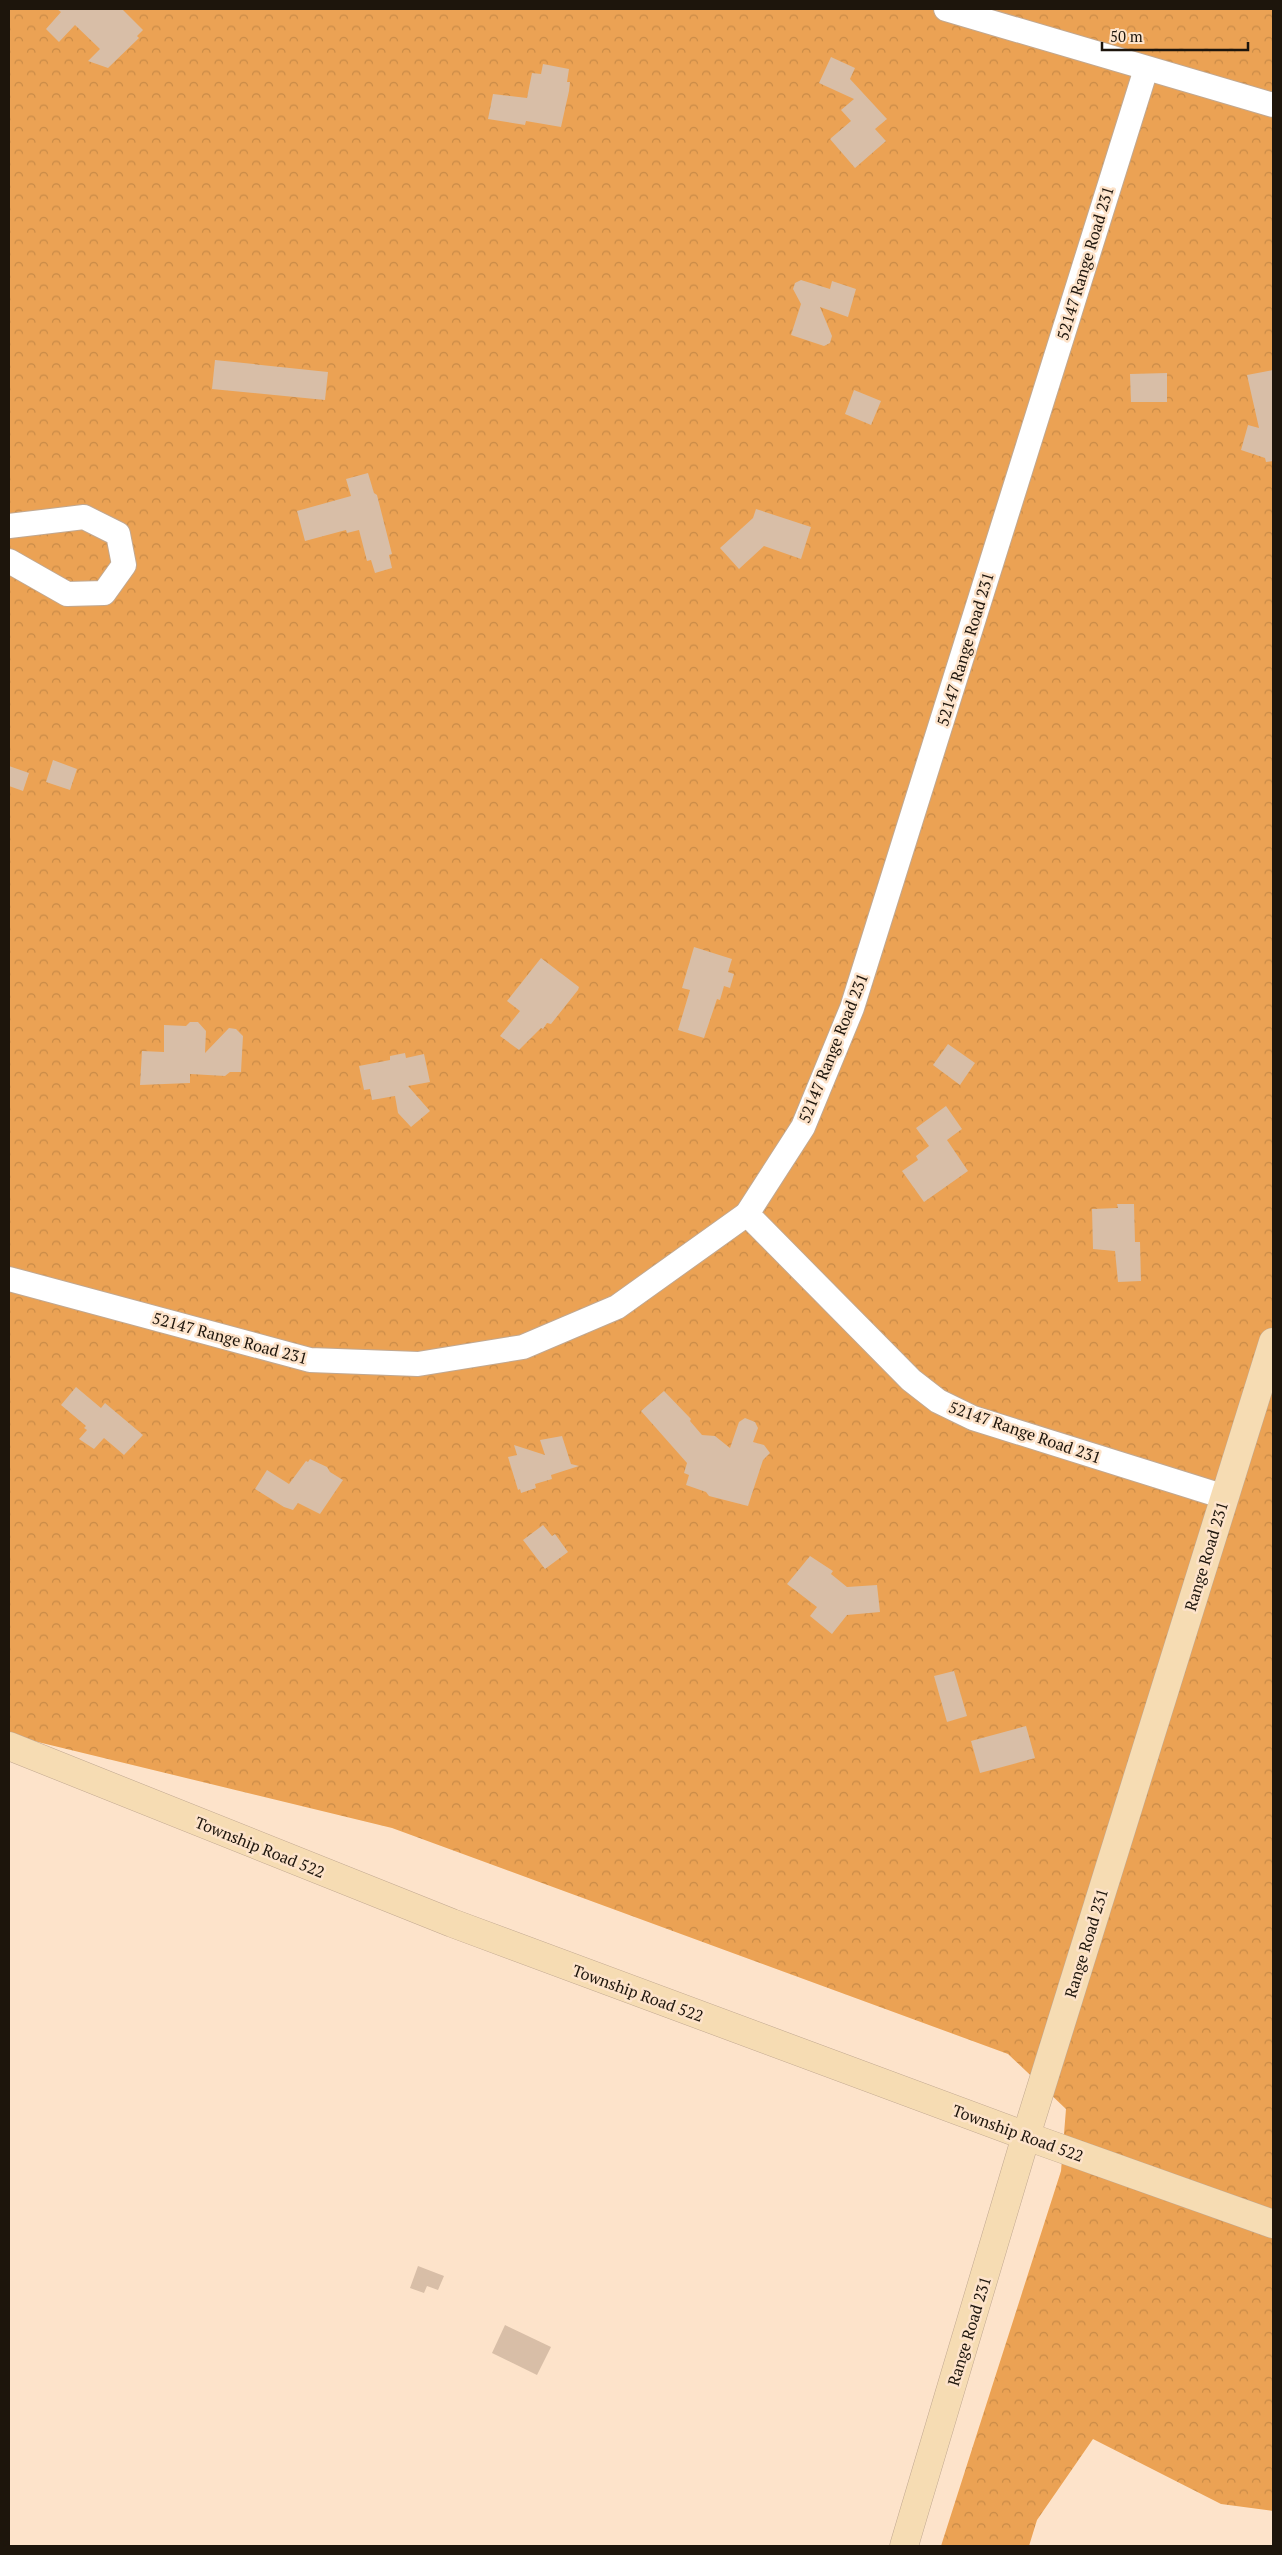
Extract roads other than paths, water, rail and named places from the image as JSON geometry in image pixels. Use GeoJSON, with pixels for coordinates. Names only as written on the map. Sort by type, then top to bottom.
{"type":"FeatureCollection","features":[{"type":"Feature","properties":{"kind":"main road","name":"Range Road 231"},"geometry":{"type":"LineString","coordinates":[[904,2546],[1026,2136],[1273,1342]]}},
{"type":"Feature","properties":{"kind":"main road","name":"Township Road 522"},"geometry":{"type":"LineString","coordinates":[[9,1746],[452,1923],[1026,2136],[1273,2224]]}},
{"type":"Feature","properties":{"kind":"street"},"geometry":{"type":"LineString","coordinates":[[946,9],[1273,105]]}},
{"type":"Feature","properties":{"kind":"street","name":"52147 Range Road 231"},"geometry":{"type":"LineString","coordinates":[[9,1279],[310,1360],[418,1364],[523,1346],[617,1307],[747,1214],[803,1127],[852,1008],[1146,69]]}},
{"type":"Feature","properties":{"kind":"street"},"geometry":{"type":"LineString","coordinates":[[9,526],[84,517],[118,534],[124,566],[104,593],[67,594],[9,562]]}},
{"type":"Feature","properties":{"kind":"street","name":"52147 Range Road 231"},"geometry":{"type":"LineString","coordinates":[[747,1214],[880,1351],[938,1401],[973,1418],[1225,1497]]}}]}
